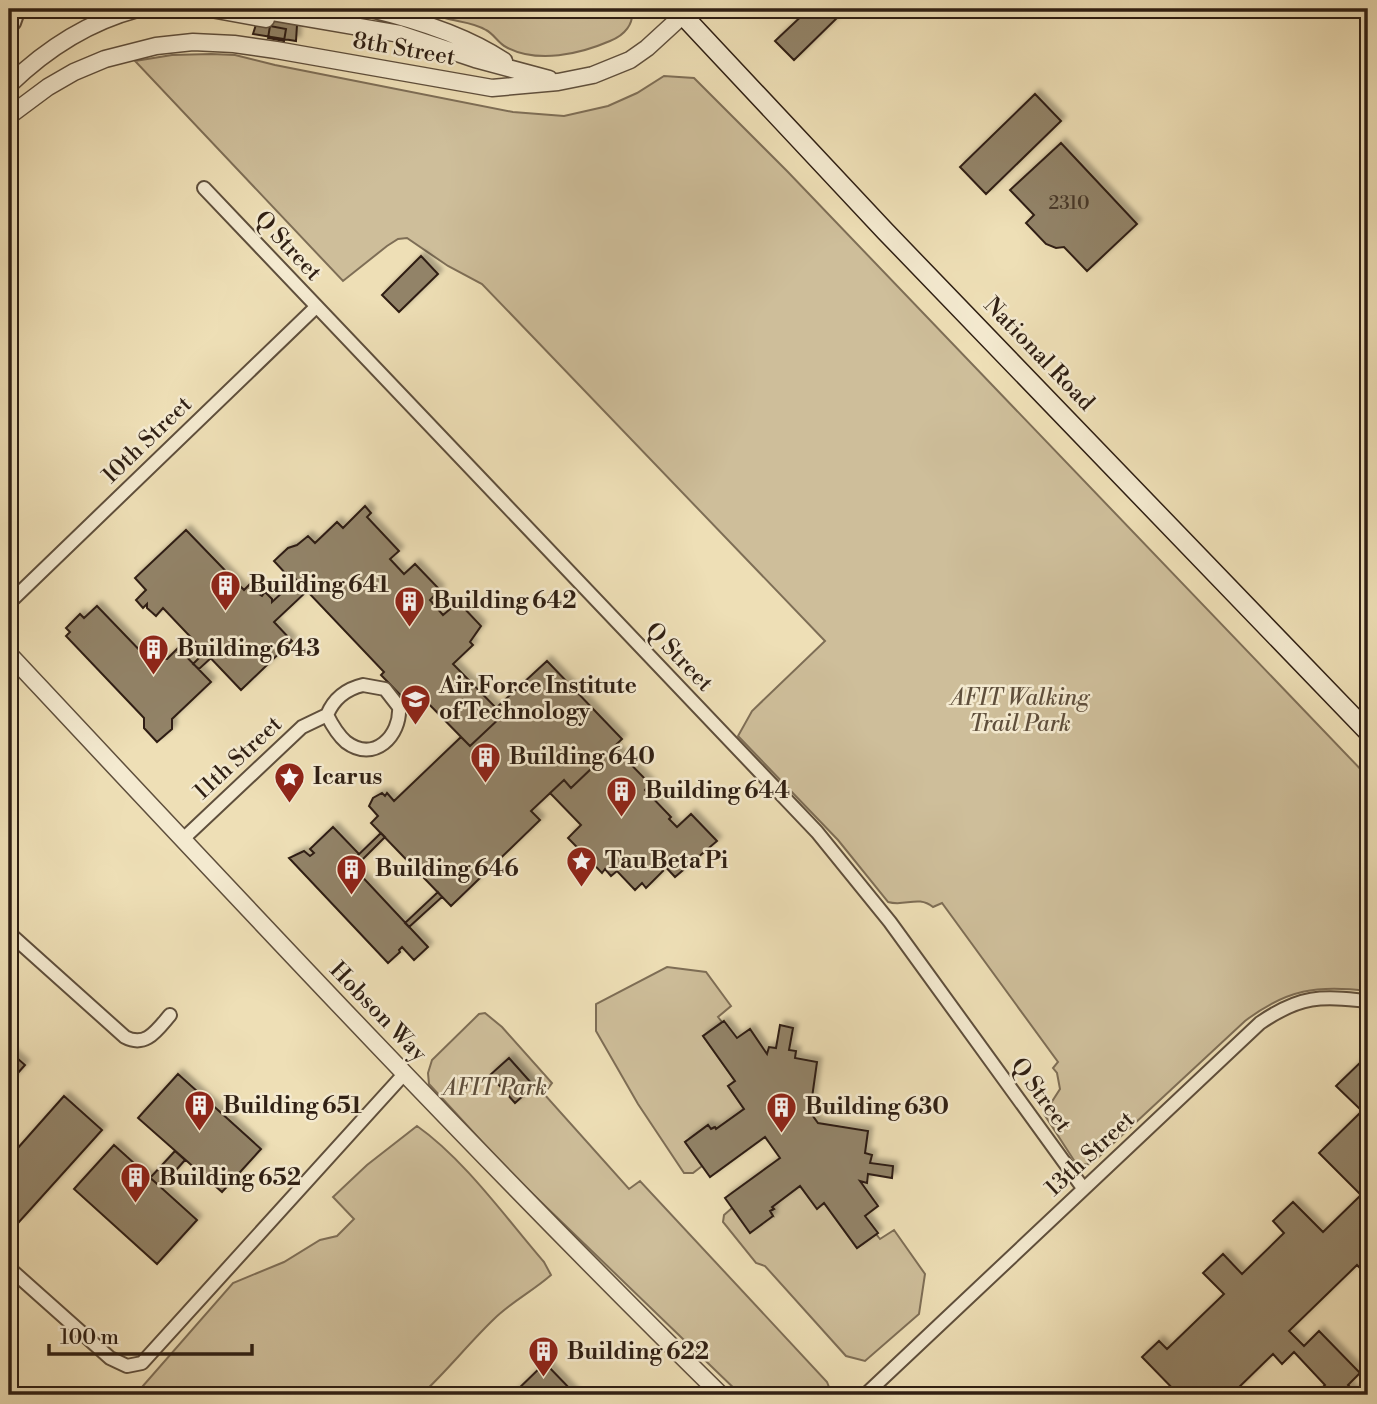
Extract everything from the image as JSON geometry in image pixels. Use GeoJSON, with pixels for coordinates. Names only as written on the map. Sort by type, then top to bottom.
{"type":"FeatureCollection","features":[{"type":"Feature","properties":{"kind":"main road","name":"National Road"},"geometry":{"type":"LineString","coordinates":[[684,11],[885,231],[1368,732]]}},
{"type":"Feature","properties":{"kind":"street"},"geometry":{"type":"LineString","coordinates":[[9,29],[15,23],[19,9]]}},
{"type":"Feature","properties":{"kind":"street"},"geometry":{"type":"LineString","coordinates":[[9,85],[44,54],[70,37],[100,22],[137,9]]}},
{"type":"Feature","properties":{"kind":"street"},"geometry":{"type":"LineString","coordinates":[[211,9],[378,37],[470,65],[515,69]]}},
{"type":"Feature","properties":{"kind":"street"},"geometry":{"type":"LineString","coordinates":[[254,9],[390,32],[515,69]]}},
{"type":"Feature","properties":{"kind":"street"},"geometry":{"type":"LineString","coordinates":[[316,9],[400,26],[477,51],[515,69]]}},
{"type":"Feature","properties":{"kind":"street"},"geometry":{"type":"LineString","coordinates":[[371,9],[403,17],[480,45],[515,69]]}},
{"type":"Feature","properties":{"kind":"street","name":"8th Street"},"geometry":{"type":"LineString","coordinates":[[9,116],[48,87],[74,72],[106,59],[156,46],[193,42],[276,50],[492,88],[558,82],[593,75],[630,60],[647,48],[684,11]]}},
{"type":"Feature","properties":{"kind":"street","name":"8th Street"},"geometry":{"type":"LineString","coordinates":[[515,69],[558,82]]}},
{"type":"Feature","properties":{"kind":"street","name":"Q Street"},"geometry":{"type":"LineString","coordinates":[[204,188],[817,832],[890,922],[1083,1188]]}},
{"type":"Feature","properties":{"kind":"street","name":"10th Street"},"geometry":{"type":"LineString","coordinates":[[9,603],[316,307]]}},
{"type":"Feature","properties":{"kind":"street","name":"Hobson Way"},"geometry":{"type":"LineString","coordinates":[[9,654],[595,1271],[721,1395]]}},
{"type":"Feature","properties":{"kind":"street"},"geometry":{"type":"LineString","coordinates":[[371,685],[385,689],[391,695],[399,707],[400,716],[392,737],[380,747],[371,750],[361,749],[345,741],[327,715],[334,701],[345,692],[354,687],[371,685]]}},
{"type":"Feature","properties":{"kind":"street","name":"11th Street"},"geometry":{"type":"LineString","coordinates":[[182,839],[302,727],[327,715]]}},
{"type":"Feature","properties":{"kind":"street"},"geometry":{"type":"LineString","coordinates":[[9,933],[125,1037],[144,1040],[156,1032],[170,1015]]}},
{"type":"Feature","properties":{"kind":"street","name":"13th Street"},"geometry":{"type":"LineString","coordinates":[[865,1395],[1260,1023],[1304,1000],[1324,997],[1368,1001]]}},
{"type":"Feature","properties":{"kind":"street"},"geometry":{"type":"LineString","coordinates":[[9,1268],[110,1358],[127,1366],[142,1363],[405,1073]]}},
{"type":"Feature","properties":{"kind":"green space"},"geometry":{"type":"Polygon","coordinates":[[[420,9],[632,9],[632,19],[624,32],[615,39],[586,50],[545,56],[518,52],[503,45],[481,27],[420,9]]]}},
{"type":"Feature","properties":{"kind":"green space","name":"AFIT Walking Trail Park"},"geometry":{"type":"Polygon","coordinates":[[[172,55],[235,55],[513,112],[564,116],[608,106],[637,93],[664,76],[694,78],[787,171],[1368,777],[1368,991],[1318,989],[1289,996],[1260,1010],[1091,1164],[1077,1165],[1044,1114],[1060,1089],[1057,1073],[1053,1068],[1058,1062],[942,903],[933,907],[917,901],[888,902],[838,840],[738,736],[752,711],[825,641],[482,284],[448,266],[407,238],[398,239],[387,246],[343,281],[135,61],[172,55]]]}},
{"type":"Feature","properties":{"kind":"green space"},"geometry":{"type":"Polygon","coordinates":[[[667,967],[706,972],[731,1006],[718,1017],[722,1022],[703,1036],[735,1081],[728,1086],[744,1109],[716,1129],[711,1129],[708,1125],[685,1142],[702,1166],[693,1173],[684,1173],[638,1104],[596,1031],[596,1004],[667,967]]]}},
{"type":"Feature","properties":{"kind":"green space","name":"AFIT Park"},"geometry":{"type":"Polygon","coordinates":[[[485,1013],[502,1027],[552,1083],[544,1094],[629,1189],[640,1181],[827,1382],[832,1395],[741,1395],[511,1173],[429,1084],[428,1073],[432,1060],[479,1014],[485,1013]]]}},
{"type":"Feature","properties":{"kind":"green space"},"geometry":{"type":"Polygon","coordinates":[[[417,1126],[468,1172],[544,1262],[551,1275],[484,1328],[421,1395],[135,1395],[233,1283],[284,1262],[320,1240],[337,1236],[354,1219],[333,1197],[367,1165],[417,1126]]]}},
{"type":"Feature","properties":{"kind":"green space"},"geometry":{"type":"Polygon","coordinates":[[[800,1186],[817,1208],[824,1203],[857,1248],[876,1234],[880,1239],[894,1230],[925,1274],[919,1314],[865,1361],[846,1356],[765,1266],[756,1263],[723,1222],[724,1215],[732,1208],[773,1216],[770,1211],[774,1209],[772,1207],[800,1186]]]}},
{"type":"Feature","properties":{"kind":"building"},"geometry":{"type":"Polygon","coordinates":[[[261,9],[298,9],[296,41],[253,34],[261,9]]]}},
{"type":"Feature","properties":{"kind":"building"},"geometry":{"type":"Polygon","coordinates":[[[809,9],[836,9],[841,14],[794,60],[775,41],[809,9]]]}},
{"type":"Feature","properties":{"kind":"building"},"geometry":{"type":"Polygon","coordinates":[[[270,26],[286,29],[284,41],[268,38],[270,26]]]}},
{"type":"Feature","properties":{"kind":"building"},"geometry":{"type":"Polygon","coordinates":[[[1035,94],[1061,121],[986,194],[960,167],[1035,94]]]}},
{"type":"Feature","properties":{"kind":"building"},"geometry":{"type":"Polygon","coordinates":[[[1061,143],[1137,224],[1087,271],[1064,247],[1056,248],[1046,244],[1026,223],[1034,215],[1010,190],[1061,143]]]}},
{"type":"Feature","properties":{"kind":"building"},"geometry":{"type":"Polygon","coordinates":[[[421,256],[438,274],[399,312],[382,295],[421,256]]]}},
{"type":"Feature","properties":{"kind":"building","name":"Building 642"},"geometry":{"type":"Polygon","coordinates":[[[365,506],[371,513],[367,517],[399,551],[390,559],[404,574],[415,564],[440,590],[430,600],[443,615],[456,604],[461,609],[463,607],[481,626],[470,642],[473,645],[453,664],[503,715],[470,746],[420,695],[410,705],[381,675],[384,672],[289,572],[286,574],[274,561],[288,548],[308,536],[315,543],[337,522],[343,528],[365,506]]]}},
{"type":"Feature","properties":{"kind":"building","name":"Building 641"},"geometry":{"type":"Polygon","coordinates":[[[186,530],[244,590],[252,582],[261,592],[259,594],[262,596],[265,592],[272,602],[296,580],[306,592],[274,622],[292,641],[241,690],[163,608],[156,616],[147,608],[147,604],[143,608],[136,600],[146,590],[135,578],[186,530]]]}},
{"type":"Feature","properties":{"kind":"building","name":"Building 643"},"geometry":{"type":"Polygon","coordinates":[[[97,606],[149,660],[167,659],[178,648],[211,682],[172,719],[172,729],[157,742],[144,728],[144,718],[66,636],[70,632],[66,628],[80,614],[84,618],[97,606]]]}},
{"type":"Feature","properties":{"kind":"building"},"geometry":{"type":"Polygon","coordinates":[[[205,652],[211,658],[199,669],[193,664],[205,652]]]}},
{"type":"Feature","properties":{"kind":"building","name":"Building 640"},"geometry":{"type":"Polygon","coordinates":[[[547,661],[622,739],[571,788],[564,780],[531,811],[540,820],[451,906],[371,823],[378,816],[369,806],[373,798],[382,793],[385,796],[387,793],[394,801],[461,737],[470,746],[503,715],[496,708],[547,661]]]}},
{"type":"Feature","properties":{"kind":"building","name":"Building 644"},"geometry":{"type":"Polygon","coordinates":[[[614,747],[650,784],[645,790],[677,827],[691,814],[717,841],[675,877],[662,863],[659,866],[663,871],[646,888],[642,883],[635,890],[617,871],[611,876],[605,869],[602,873],[568,838],[581,825],[550,793],[564,780],[571,788],[614,747]]]}},
{"type":"Feature","properties":{"kind":"building","name":"Building 646"},"geometry":{"type":"Polygon","coordinates":[[[333,827],[359,854],[355,858],[359,863],[354,868],[428,947],[414,960],[402,947],[388,963],[289,858],[304,851],[310,856],[314,853],[310,849],[333,827]]]}},
{"type":"Feature","properties":{"kind":"building"},"geometry":{"type":"Polygon","coordinates":[[[381,833],[385,837],[359,863],[355,858],[381,833]]]}},
{"type":"Feature","properties":{"kind":"building"},"geometry":{"type":"Polygon","coordinates":[[[438,892],[442,897],[409,927],[405,923],[438,892]]]}},
{"type":"Feature","properties":{"kind":"building","name":"Building 630"},"geometry":{"type":"Polygon","coordinates":[[[724,1021],[737,1038],[750,1029],[767,1054],[769,1047],[776,1048],[780,1025],[793,1028],[789,1050],[796,1051],[795,1058],[817,1062],[810,1112],[818,1123],[868,1131],[865,1153],[872,1155],[870,1163],[893,1166],[892,1178],[868,1174],[867,1183],[860,1181],[878,1206],[865,1216],[878,1233],[857,1248],[824,1203],[817,1209],[800,1186],[772,1207],[774,1209],[770,1211],[773,1216],[750,1233],[725,1198],[780,1158],[765,1137],[710,1177],[685,1142],[708,1125],[711,1129],[716,1129],[744,1109],[728,1086],[735,1081],[703,1036],[724,1021]]]}},
{"type":"Feature","properties":{"kind":"building"},"geometry":{"type":"Polygon","coordinates":[[[9,1051],[25,1065],[9,1083],[9,1051]]]}},
{"type":"Feature","properties":{"kind":"building"},"geometry":{"type":"Polygon","coordinates":[[[1368,1055],[1368,1276],[1357,1265],[1289,1331],[1304,1346],[1319,1331],[1360,1373],[1348,1385],[1358,1395],[1321,1395],[1318,1392],[1325,1385],[1294,1352],[1282,1364],[1273,1354],[1231,1395],[1179,1395],[1142,1357],[1159,1341],[1167,1349],[1224,1294],[1203,1273],[1223,1254],[1242,1274],[1284,1233],[1273,1221],[1293,1202],[1323,1232],[1361,1195],[1319,1153],[1362,1111],[1336,1086],[1368,1055]]]}},
{"type":"Feature","properties":{"kind":"building"},"geometry":{"type":"Polygon","coordinates":[[[509,1058],[534,1086],[515,1103],[490,1075],[509,1058]]]}},
{"type":"Feature","properties":{"kind":"building","name":"Building 651"},"geometry":{"type":"Polygon","coordinates":[[[178,1074],[261,1149],[222,1192],[138,1118],[178,1074]]]}},
{"type":"Feature","properties":{"kind":"building"},"geometry":{"type":"Polygon","coordinates":[[[64,1096],[102,1130],[19,1222],[9,1212],[9,1158],[64,1096]]]}},
{"type":"Feature","properties":{"kind":"building","name":"Building 652"},"geometry":{"type":"Polygon","coordinates":[[[114,1145],[197,1220],[157,1264],[74,1189],[114,1145]]]}},
{"type":"Feature","properties":{"kind":"building"},"geometry":{"type":"Polygon","coordinates":[[[175,1151],[185,1160],[161,1187],[150,1178],[175,1151]]]}},
{"type":"Feature","properties":{"kind":"building","name":"Building 622"},"geometry":{"type":"Polygon","coordinates":[[[545,1363],[576,1395],[512,1395],[545,1363]]]}},
{"type":"Feature","properties":{"kind":"place","name":"Building 641"},"geometry":{"type":"Point","coordinates":[226,612]}},
{"type":"Feature","properties":{"kind":"place","name":"Building 642"},"geometry":{"type":"Point","coordinates":[410,628]}},
{"type":"Feature","properties":{"kind":"place","name":"Building 643"},"geometry":{"type":"Point","coordinates":[154,676]}},
{"type":"Feature","properties":{"kind":"place","name":"Air Force Institute of Technology"},"geometry":{"type":"Point","coordinates":[416,726]}},
{"type":"Feature","properties":{"kind":"place","name":"Building 640"},"geometry":{"type":"Point","coordinates":[486,784]}},
{"type":"Feature","properties":{"kind":"place","name":"Icarus"},"geometry":{"type":"Point","coordinates":[290,804]}},
{"type":"Feature","properties":{"kind":"place","name":"Building 644"},"geometry":{"type":"Point","coordinates":[622,818]}},
{"type":"Feature","properties":{"kind":"place","name":"Tau Beta Pi"},"geometry":{"type":"Point","coordinates":[582,888]}},
{"type":"Feature","properties":{"kind":"place","name":"Building 646"},"geometry":{"type":"Point","coordinates":[352,896]}},
{"type":"Feature","properties":{"kind":"place","name":"Building 651"},"geometry":{"type":"Point","coordinates":[200,1133]}},
{"type":"Feature","properties":{"kind":"place","name":"Building 630"},"geometry":{"type":"Point","coordinates":[782,1134]}},
{"type":"Feature","properties":{"kind":"place","name":"Building 652"},"geometry":{"type":"Point","coordinates":[136,1205]}},
{"type":"Feature","properties":{"kind":"place","name":"Building 622"},"geometry":{"type":"Point","coordinates":[544,1379]}}]}
